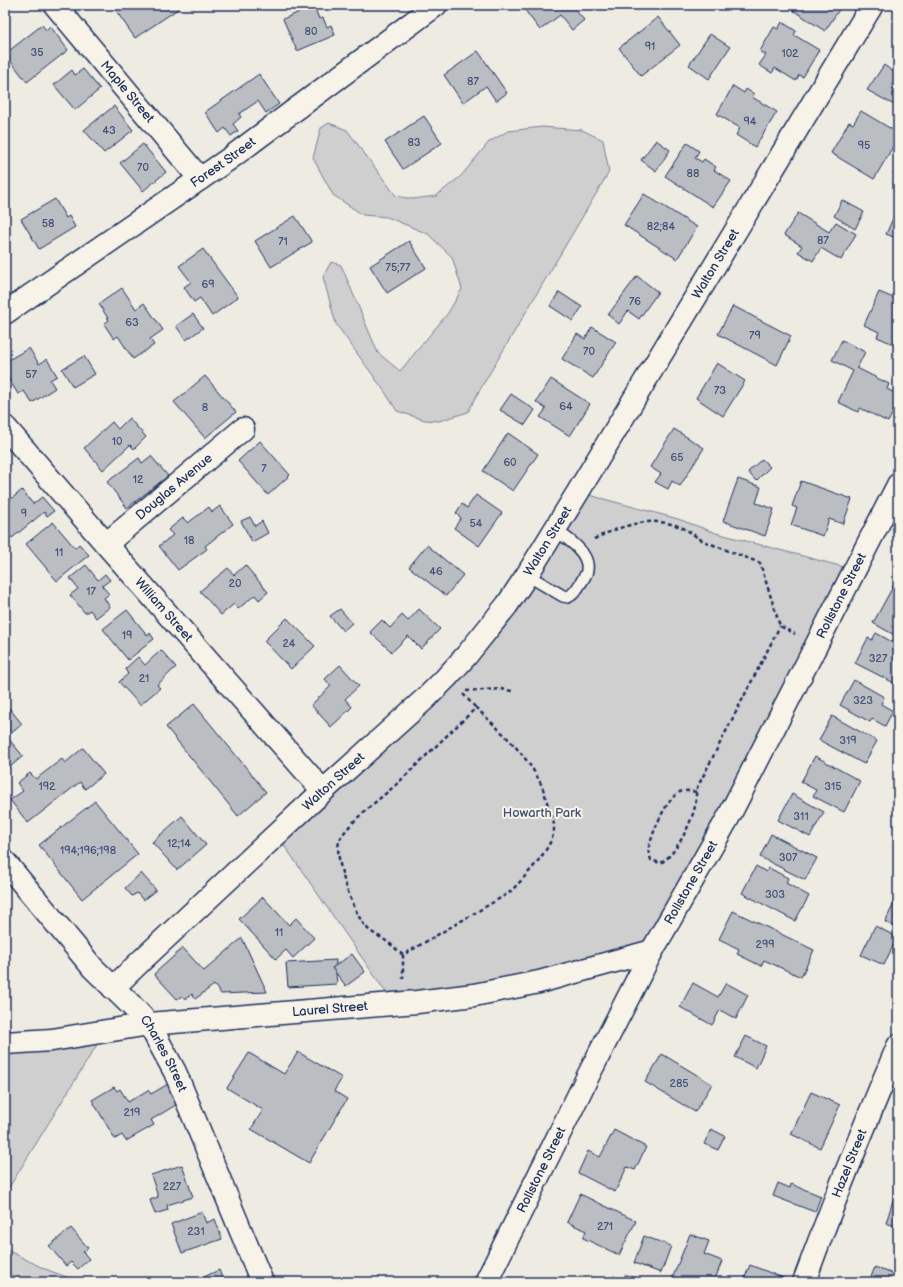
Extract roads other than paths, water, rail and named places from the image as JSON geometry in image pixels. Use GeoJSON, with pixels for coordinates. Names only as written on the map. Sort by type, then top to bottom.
{"type":"FeatureCollection","features":[{"type":"Feature","properties":{"kind":"street","name":"Maple Street"},"geometry":{"type":"LineString","coordinates":[[55,5],[200,179]]}},
{"type":"Feature","properties":{"kind":"street","name":"Forest Street"},"geometry":{"type":"LineString","coordinates":[[5,314],[200,179],[436,5]]}},
{"type":"Feature","properties":{"kind":"street","name":"Walton Street"},"geometry":{"type":"LineString","coordinates":[[113,988],[446,678],[507,605],[555,530],[872,5]]}},
{"type":"Feature","properties":{"kind":"street","name":"William Street"},"geometry":{"type":"LineString","coordinates":[[5,427],[323,791]]}},
{"type":"Feature","properties":{"kind":"street","name":"Douglas Avenue"},"geometry":{"type":"LineString","coordinates":[[106,544],[243,429]]}},
{"type":"Feature","properties":{"kind":"street","name":"Rollstone Street"},"geometry":{"type":"LineString","coordinates":[[486,1282],[652,951],[728,818],[898,485]]}},
{"type":"Feature","properties":{"kind":"street","name":"Charles Street"},"geometry":{"type":"LineString","coordinates":[[5,862],[93,968],[149,1024],[175,1072],[262,1282]]}},
{"type":"Feature","properties":{"kind":"street","name":"Laurel Street"},"geometry":{"type":"LineString","coordinates":[[5,1043],[52,1040],[149,1024],[417,1002],[474,995],[540,982],[652,951]]}},
{"type":"Feature","properties":{"kind":"street","name":"Hazel Street"},"geometry":{"type":"LineString","coordinates":[[804,1282],[832,1206],[898,1046]]}},
{"type":"Feature","properties":{"kind":"lane"},"geometry":{"type":"LineString","coordinates":[[527,575],[563,596],[572,596],[575,592],[588,569],[585,558],[580,550],[555,530]]}},
{"type":"Feature","properties":{"kind":"park label","name":"Howarth Park"},"geometry":{"type":"Point","coordinates":[542,813]}}]}
